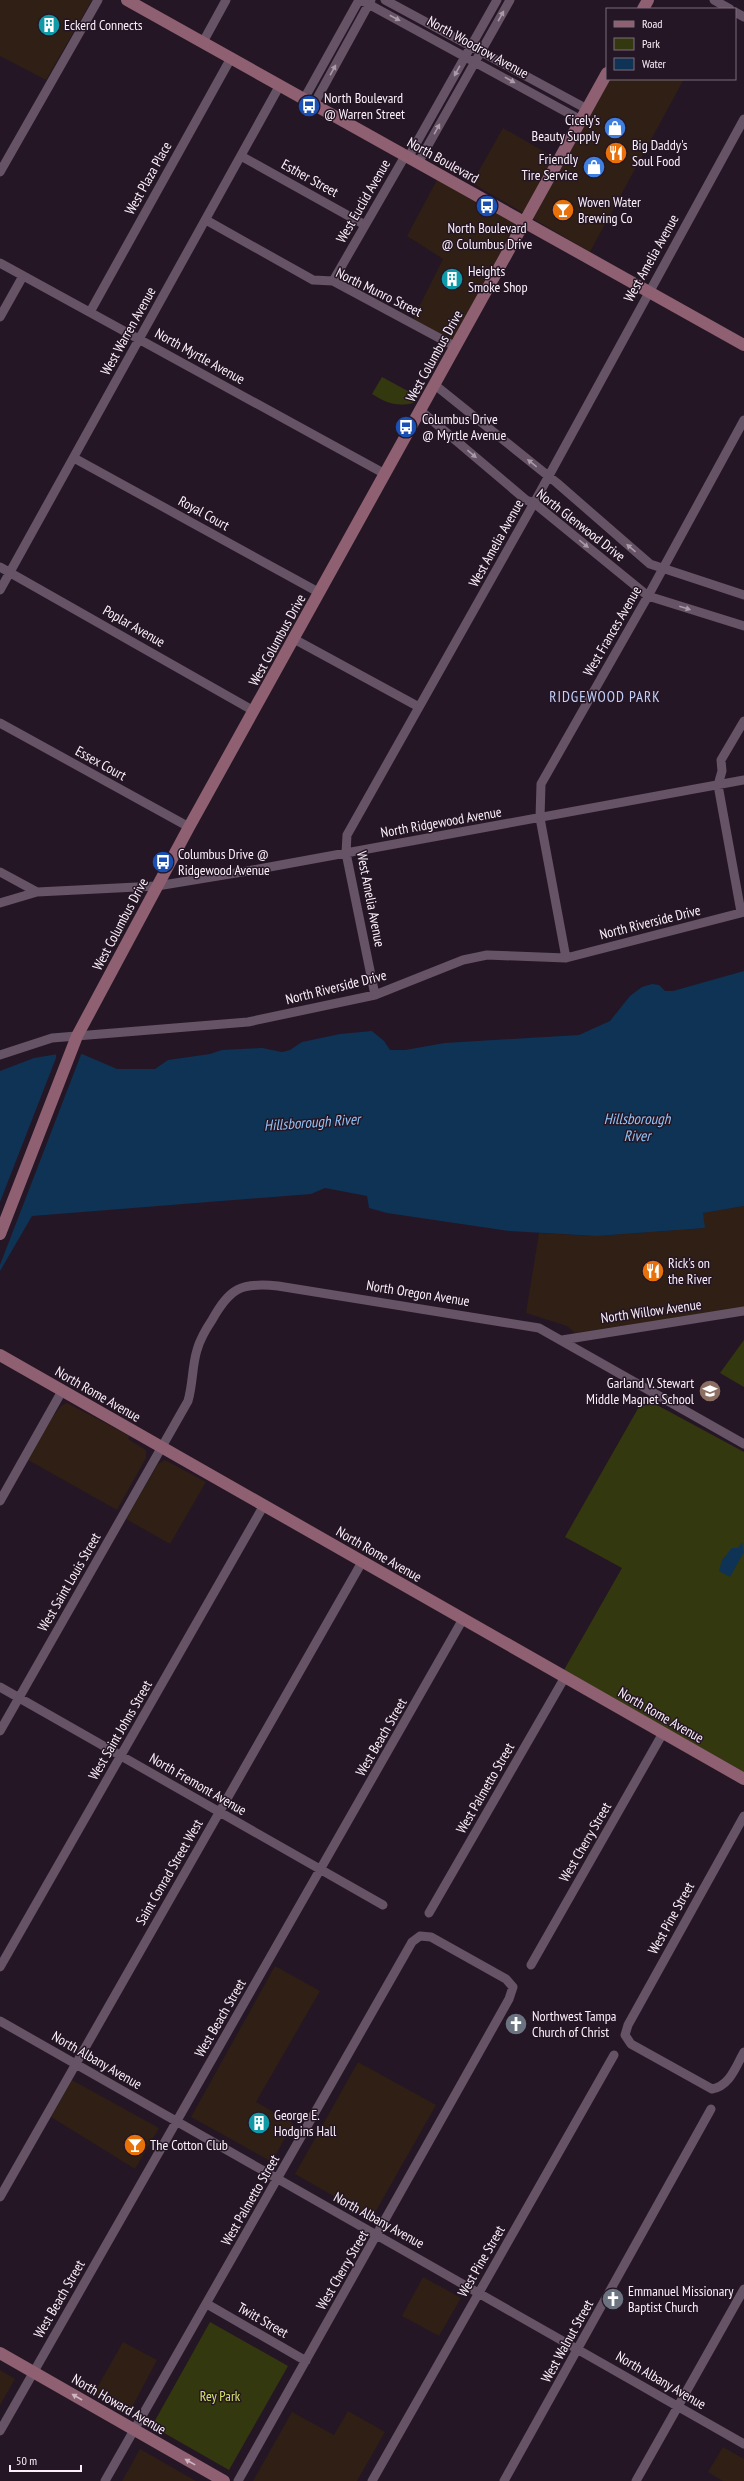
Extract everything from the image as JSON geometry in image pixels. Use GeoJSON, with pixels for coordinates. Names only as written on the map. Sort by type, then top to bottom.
{"type":"FeatureCollection","features":[{"type":"Feature","properties":{"kind":"main road","name":"North Boulevard"},"geometry":{"type":"LineString","coordinates":[[127,0],[744,345]]}},
{"type":"Feature","properties":{"kind":"main road","name":"West Columbus Drive"},"geometry":{"type":"LineString","coordinates":[[0,1234],[77,1036],[189,827],[421,411],[606,75]]}},
{"type":"Feature","properties":{"kind":"main road","name":"North Rome Avenue"},"geometry":{"type":"LineString","coordinates":[[0,1354],[62,1391],[744,1779]]}},
{"type":"Feature","properties":{"kind":"main road","name":"North Howard Avenue"},"geometry":{"type":"LineString","coordinates":[[0,2353],[224,2481]]}},
{"type":"Feature","properties":{"kind":"street"},"geometry":{"type":"LineString","coordinates":[[0,172],[98,0]]}},
{"type":"Feature","properties":{"kind":"street"},"geometry":{"type":"LineString","coordinates":[[203,42],[226,0]]}},
{"type":"Feature","properties":{"kind":"street","name":"North Woodrow Avenue"},"geometry":{"type":"LineString","coordinates":[[385,0],[587,109]]}},
{"type":"Feature","properties":{"kind":"street","name":"West Euclid Avenue"},"geometry":{"type":"LineString","coordinates":[[410,159],[497,0]]}},
{"type":"Feature","properties":{"kind":"street","name":"West Euclid Avenue"},"geometry":{"type":"LineString","coordinates":[[333,282],[366,225],[475,61],[510,0]]}},
{"type":"Feature","properties":{"kind":"street"},"geometry":{"type":"LineString","coordinates":[[714,0],[728,8]]}},
{"type":"Feature","properties":{"kind":"street"},"geometry":{"type":"LineString","coordinates":[[309,101],[365,1]]}},
{"type":"Feature","properties":{"kind":"street","name":"North Woodrow Avenue"},"geometry":{"type":"LineString","coordinates":[[365,1],[581,120]]}},
{"type":"Feature","properties":{"kind":"street","name":"West Plaza Place"},"geometry":{"type":"LineString","coordinates":[[90,312],[231,58]]}},
{"type":"Feature","properties":{"kind":"street","name":"West Warren Avenue"},"geometry":{"type":"LineString","coordinates":[[0,590],[280,85]]}},
{"type":"Feature","properties":{"kind":"street","name":"West Amelia Avenue"},"geometry":{"type":"LineString","coordinates":[[375,995],[346,853],[347,835],[534,503],[648,292],[744,119]]}},
{"type":"Feature","properties":{"kind":"street","name":"Esther Street"},"geometry":{"type":"LineString","coordinates":[[241,156],[366,225]]}},
{"type":"Feature","properties":{"kind":"street","name":"North Munro Street"},"geometry":{"type":"LineString","coordinates":[[206,220],[313,280],[333,282],[456,347]]}},
{"type":"Feature","properties":{"kind":"street","name":"North Myrtle Avenue"},"geometry":{"type":"LineString","coordinates":[[0,263],[385,474]]}},
{"type":"Feature","properties":{"kind":"street"},"geometry":{"type":"LineString","coordinates":[[0,317],[23,276]]}},
{"type":"Feature","properties":{"kind":"street","name":"North Glenwood Drive"},"geometry":{"type":"LineString","coordinates":[[435,384],[548,476],[650,564],[744,595]]}},
{"type":"Feature","properties":{"kind":"street","name":"North Glenwood Drive"},"geometry":{"type":"LineString","coordinates":[[421,411],[526,500],[534,503],[648,596],[744,626]]}},
{"type":"Feature","properties":{"kind":"street","name":"West Frances Avenue"},"geometry":{"type":"LineString","coordinates":[[566,958],[540,818],[541,784],[648,596],[744,420]]}},
{"type":"Feature","properties":{"kind":"street","name":"Royal Court"},"geometry":{"type":"LineString","coordinates":[[74,458],[320,593]]}},
{"type":"Feature","properties":{"kind":"street","name":"Poplar Avenue"},"geometry":{"type":"LineString","coordinates":[[0,567],[254,711]]}},
{"type":"Feature","properties":{"kind":"street"},"geometry":{"type":"LineString","coordinates":[[294,639],[419,707]]}},
{"type":"Feature","properties":{"kind":"street"},"geometry":{"type":"LineString","coordinates":[[743,912],[718,785],[722,771],[722,760],[744,721]]}},
{"type":"Feature","properties":{"kind":"street","name":"Essex Court"},"geometry":{"type":"LineString","coordinates":[[0,723],[189,827]]}},
{"type":"Feature","properties":{"kind":"street","name":"North Ridgewood Avenue"},"geometry":{"type":"LineString","coordinates":[[0,902],[37,892],[158,886],[744,780]]}},
{"type":"Feature","properties":{"kind":"street"},"geometry":{"type":"LineString","coordinates":[[0,872],[37,892]]}},
{"type":"Feature","properties":{"kind":"street","name":"North Riverside Drive"},"geometry":{"type":"LineString","coordinates":[[0,1055],[52,1038],[248,1022],[375,995],[463,960],[486,955],[566,958],[743,912]]}},
{"type":"Feature","properties":{"kind":"street","name":"North Oregon Avenue"},"geometry":{"type":"LineString","coordinates":[[161,1447],[188,1401],[199,1342],[222,1302],[234,1290],[244,1286],[258,1284],[522,1323],[539,1328],[744,1444]]}},
{"type":"Feature","properties":{"kind":"street","name":"North Willow Avenue"},"geometry":{"type":"LineString","coordinates":[[562,1340],[744,1311]]}},
{"type":"Feature","properties":{"kind":"street"},"geometry":{"type":"LineString","coordinates":[[0,1501],[62,1391]]}},
{"type":"Feature","properties":{"kind":"street","name":"West Saint Louis Street"},"geometry":{"type":"LineString","coordinates":[[0,1731],[161,1447]]}},
{"type":"Feature","properties":{"kind":"street","name":"West Saint Johns Street"},"geometry":{"type":"LineString","coordinates":[[0,1967],[264,1506]]}},
{"type":"Feature","properties":{"kind":"street","name":"Saint Conrad Street West"},"geometry":{"type":"LineString","coordinates":[[0,2197],[362,1562]]}},
{"type":"Feature","properties":{"kind":"street","name":"West Beach Street"},"geometry":{"type":"LineString","coordinates":[[0,2430],[463,1619]]}},
{"type":"Feature","properties":{"kind":"street","name":"West Palmetto Street"},"geometry":{"type":"LineString","coordinates":[[429,1913],[565,1677]]}},
{"type":"Feature","properties":{"kind":"street","name":"North Fremont Avenue"},"geometry":{"type":"LineString","coordinates":[[0,1687],[383,1905]]}},
{"type":"Feature","properties":{"kind":"street","name":"West Cherry Street"},"geometry":{"type":"LineString","coordinates":[[531,1965],[663,1733]]}},
{"type":"Feature","properties":{"kind":"street","name":"West Pine Street"},"geometry":{"type":"LineString","coordinates":[[744,1816],[628,2025],[625,2035],[631,2044],[712,2089],[720,2088],[726,2083],[744,2052]]}},
{"type":"Feature","properties":{"kind":"street","name":"West Palmetto Street"},"geometry":{"type":"LineString","coordinates":[[105,2481],[412,1942],[420,1936]]}},
{"type":"Feature","properties":{"kind":"street","name":"West Cherry Street"},"geometry":{"type":"LineString","coordinates":[[238,2481],[510,1999],[513,1986],[506,1979],[431,1937],[420,1936]]}},
{"type":"Feature","properties":{"kind":"street","name":"North Albany Avenue"},"geometry":{"type":"LineString","coordinates":[[0,2021],[744,2444]]}},
{"type":"Feature","properties":{"kind":"street","name":"West Pine Street"},"geometry":{"type":"LineString","coordinates":[[372,2481],[614,2055]]}},
{"type":"Feature","properties":{"kind":"street","name":"West Walnut Street"},"geometry":{"type":"LineString","coordinates":[[504,2481],[579,2349],[711,2109]]}},
{"type":"Feature","properties":{"kind":"street"},"geometry":{"type":"LineString","coordinates":[[636,2481],[744,2289]]}},
{"type":"Feature","properties":{"kind":"street","name":"Twitt Street"},"geometry":{"type":"LineString","coordinates":[[207,2304],[306,2360]]}},
{"type":"Feature","properties":{"kind":"shaded area"},"geometry":{"type":"Polygon","coordinates":[[[0,0],[92,0],[46,80],[0,56],[0,0]]]}},
{"type":"Feature","properties":{"kind":"shaded area"},"geometry":{"type":"Polygon","coordinates":[[[609,80],[683,80],[590,252],[472,183],[503,128],[564,163],[609,80]]]}},
{"type":"Feature","properties":{"kind":"shaded area"},"geometry":{"type":"Polygon","coordinates":[[[437,180],[517,224],[453,340],[413,319],[443,259],[407,236],[437,180]]]}},
{"type":"Feature","properties":{"kind":"shaded area"},"geometry":{"type":"Polygon","coordinates":[[[744,1206],[744,1307],[575,1333],[567,1326],[526,1313],[539,1233],[597,1236],[704,1228],[702,1213],[744,1206]]]}},
{"type":"Feature","properties":{"kind":"shaded area"},"geometry":{"type":"Polygon","coordinates":[[[67,1403],[130,1436],[128,1439],[146,1450],[146,1458],[117,1510],[28,1460],[51,1419],[61,1406],[67,1403]]]}},
{"type":"Feature","properties":{"kind":"shaded area"},"geometry":{"type":"Polygon","coordinates":[[[165,1460],[206,1482],[170,1544],[126,1519],[158,1464],[165,1460]]]}},
{"type":"Feature","properties":{"kind":"shaded area"},"geometry":{"type":"Polygon","coordinates":[[[275,1966],[320,1991],[256,2102],[293,2123],[272,2162],[191,2117],[275,1966]]]}},
{"type":"Feature","properties":{"kind":"shaded area"},"geometry":{"type":"Polygon","coordinates":[[[358,2062],[436,2105],[372,2218],[295,2174],[358,2062]]]}},
{"type":"Feature","properties":{"kind":"shaded area"},"geometry":{"type":"Polygon","coordinates":[[[72,2080],[159,2128],[135,2169],[51,2117],[72,2080]]]}},
{"type":"Feature","properties":{"kind":"shaded area"},"geometry":{"type":"Polygon","coordinates":[[[423,2277],[461,2298],[439,2336],[402,2316],[423,2277]]]}},
{"type":"Feature","properties":{"kind":"shaded area"},"geometry":{"type":"Polygon","coordinates":[[[123,2342],[157,2360],[129,2413],[94,2393],[123,2342]]]}},
{"type":"Feature","properties":{"kind":"shaded area"},"geometry":{"type":"Polygon","coordinates":[[[0,2370],[15,2379],[0,2405],[0,2370]]]}},
{"type":"Feature","properties":{"kind":"shaded area"},"geometry":{"type":"Polygon","coordinates":[[[348,2411],[385,2432],[357,2481],[253,2481],[292,2412],[334,2435],[348,2411]]]}},
{"type":"Feature","properties":{"kind":"shaded area"},"geometry":{"type":"Polygon","coordinates":[[[723,2447],[744,2459],[744,2481],[723,2481],[708,2472],[723,2447]]]}},
{"type":"Feature","properties":{"kind":"shaded area"},"geometry":{"type":"Polygon","coordinates":[[[140,2449],[196,2481],[122,2481],[140,2449]]]}},
{"type":"Feature","properties":{"kind":"green space"},"geometry":{"type":"Polygon","coordinates":[[[382,377],[417,396],[413,403],[402,405],[392,403],[382,400],[372,394],[382,377]]]}},
{"type":"Feature","properties":{"kind":"green space"},"geometry":{"type":"Polygon","coordinates":[[[744,1340],[744,1387],[720,1373],[744,1340]]]}},
{"type":"Feature","properties":{"kind":"green space"},"geometry":{"type":"Polygon","coordinates":[[[644,1398],[744,1452],[744,1772],[564,1670],[622,1568],[565,1537],[644,1398]]]}},
{"type":"Feature","properties":{"kind":"green space","name":"Rey Park"},"geometry":{"type":"Polygon","coordinates":[[[210,2322],[288,2366],[229,2470],[152,2426],[210,2322]]]}},
{"type":"Feature","properties":{"kind":"water","name":"Hillsborough River"},"geometry":{"type":"Polygon","coordinates":[[[744,971],[744,1206],[703,1213],[705,1228],[597,1236],[509,1231],[387,1213],[369,1208],[367,1196],[325,1188],[311,1194],[32,1216],[0,1271],[0,1071],[34,1058],[58,1054],[82,1054],[117,1069],[155,1069],[168,1060],[210,1054],[222,1050],[262,1048],[282,1052],[290,1050],[302,1042],[340,1034],[372,1031],[384,1041],[390,1050],[405,1050],[445,1043],[579,1035],[610,1021],[630,996],[642,987],[652,984],[659,985],[665,991],[673,991],[744,971]]]}},
{"type":"Feature","properties":{"kind":"water"},"geometry":{"type":"Polygon","coordinates":[[[742,1542],[744,1552],[730,1577],[719,1571],[722,1560],[732,1548],[738,1548],[742,1542]]]}},
{"type":"Feature","properties":{"kind":"pier"},"geometry":{"type":"Polygon","coordinates":[[[56,1052],[82,1052],[0,1265],[0,1202],[56,1058],[56,1052]]]}},
{"type":"Feature","properties":{"kind":"place","name":"Eckerd Connects"},"geometry":{"type":"Point","coordinates":[49,25]}},
{"type":"Feature","properties":{"kind":"place","name":"North Boulevard @ Warren Street"},"geometry":{"type":"Point","coordinates":[309,106]}},
{"type":"Feature","properties":{"kind":"place","name":"Cicely's Beauty Supply"},"geometry":{"type":"Point","coordinates":[615,128]}},
{"type":"Feature","properties":{"kind":"place","name":"Big Daddy's Soul Food"},"geometry":{"type":"Point","coordinates":[616,153]}},
{"type":"Feature","properties":{"kind":"place","name":"Friendly Tire Service"},"geometry":{"type":"Point","coordinates":[594,167]}},
{"type":"Feature","properties":{"kind":"place","name":"North Boulevard @ Columbus Drive"},"geometry":{"type":"Point","coordinates":[487,206]}},
{"type":"Feature","properties":{"kind":"place","name":"Woven Water Brewing Co"},"geometry":{"type":"Point","coordinates":[563,210]}},
{"type":"Feature","properties":{"kind":"place","name":"Heights Smoke Shop"},"geometry":{"type":"Point","coordinates":[452,279]}},
{"type":"Feature","properties":{"kind":"place","name":"Columbus Drive @ Myrtle Avenue"},"geometry":{"type":"Point","coordinates":[406,427]}},
{"type":"Feature","properties":{"kind":"place","name":"Columbus Drive @ Ridgewood Avenue"},"geometry":{"type":"Point","coordinates":[163,862]}},
{"type":"Feature","properties":{"kind":"place","name":"Rick's on the River"},"geometry":{"type":"Point","coordinates":[653,1271]}},
{"type":"Feature","properties":{"kind":"place","name":"Garland V. Stewart Middle Magnet School"},"geometry":{"type":"Point","coordinates":[710,1391]}},
{"type":"Feature","properties":{"kind":"place","name":"Northwest Tampa Church of Christ"},"geometry":{"type":"Point","coordinates":[516,2024]}},
{"type":"Feature","properties":{"kind":"place","name":"George E. Hodgins Hall"},"geometry":{"type":"Point","coordinates":[259,2123]}},
{"type":"Feature","properties":{"kind":"place","name":"The Cotton Club"},"geometry":{"type":"Point","coordinates":[135,2145]}},
{"type":"Feature","properties":{"kind":"place","name":"Emmanuel Missionary Baptist Church"},"geometry":{"type":"Point","coordinates":[613,2299]}},
{"type":"Feature","properties":{"kind":"district","name":"RIDGEWOOD PARK"},"geometry":{"type":"Point","coordinates":[605,696]}}]}
